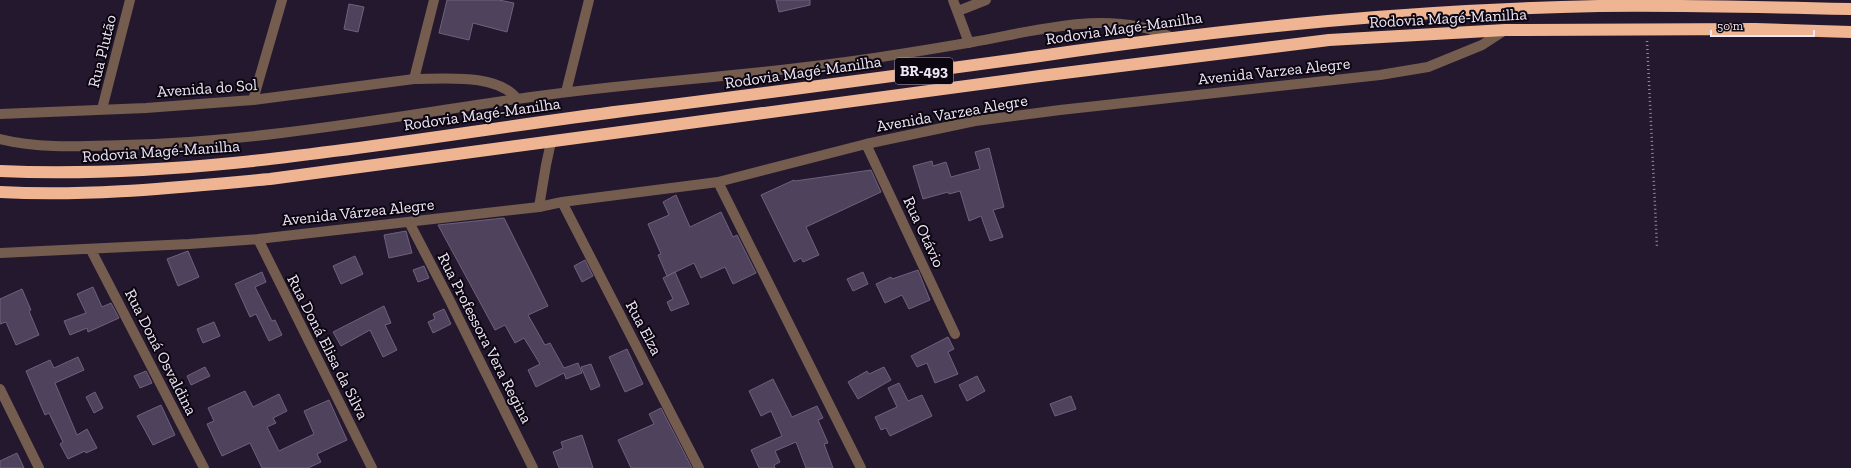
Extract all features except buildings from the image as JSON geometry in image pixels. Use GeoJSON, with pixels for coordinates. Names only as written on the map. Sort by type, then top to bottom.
{"type":"FeatureCollection","features":[{"type":"Feature","properties":{"kind":"highway","name":"Rodovia Magé-Manilha"},"geometry":{"type":"LineString","coordinates":[[0,171],[80,172],[149,170],[276,158],[562,119],[807,88],[1171,37],[1380,17],[1559,4],[1652,3],[1851,9]]}},
{"type":"Feature","properties":{"kind":"highway","name":"Rodovia Magé-Manilha"},"geometry":{"type":"LineString","coordinates":[[0,192],[81,192],[165,188],[270,179],[1055,74],[1329,40],[1505,30],[1755,29],[1851,32]]}},
{"type":"Feature","properties":{"kind":"street","name":"Rua Plutão"},"geometry":{"type":"LineString","coordinates":[[102,109],[130,0]]}},
{"type":"Feature","properties":{"kind":"street"},"geometry":{"type":"LineString","coordinates":[[253,100],[282,0]]}},
{"type":"Feature","properties":{"kind":"street"},"geometry":{"type":"LineString","coordinates":[[414,79],[434,0]]}},
{"type":"Feature","properties":{"kind":"street"},"geometry":{"type":"LineString","coordinates":[[566,92],[589,0]]}},
{"type":"Feature","properties":{"kind":"street"},"geometry":{"type":"LineString","coordinates":[[953,0],[969,43]]}},
{"type":"Feature","properties":{"kind":"street"},"geometry":{"type":"LineString","coordinates":[[958,11],[986,0]]}},
{"type":"Feature","properties":{"kind":"street"},"geometry":{"type":"LineString","coordinates":[[0,139],[51,145],[89,146],[196,142],[289,132],[566,92],[864,60],[1028,32],[1106,22],[1144,26],[1171,37]]}},
{"type":"Feature","properties":{"kind":"street","name":"Avenida Varzea Alegre"},"geometry":{"type":"LineString","coordinates":[[718,182],[866,144],[975,121],[1428,67],[1482,45],[1505,30]]}},
{"type":"Feature","properties":{"kind":"street","name":"Avenida do Sol"},"geometry":{"type":"LineString","coordinates":[[0,114],[198,105],[253,100],[414,79],[490,82],[501,85],[517,99]]}},
{"type":"Feature","properties":{"kind":"street"},"geometry":{"type":"LineString","coordinates":[[539,207],[551,142]]}},
{"type":"Feature","properties":{"kind":"street","name":"Rua Otávio"},"geometry":{"type":"LineString","coordinates":[[866,144],[955,334]]}},
{"type":"Feature","properties":{"kind":"street"},"geometry":{"type":"LineString","coordinates":[[718,182],[861,468]]}},
{"type":"Feature","properties":{"kind":"street","name":"Avenida Várzea Alegre"},"geometry":{"type":"LineString","coordinates":[[0,253],[91,250],[258,239],[539,207],[562,202],[718,182]]}},
{"type":"Feature","properties":{"kind":"street","name":"Rua Elza"},"geometry":{"type":"LineString","coordinates":[[562,202],[699,468]]}},
{"type":"Feature","properties":{"kind":"street","name":"Rua Professora Vera Regina"},"geometry":{"type":"LineString","coordinates":[[409,222],[533,468]]}},
{"type":"Feature","properties":{"kind":"street","name":"Rua Doná Elisa da Silva"},"geometry":{"type":"LineString","coordinates":[[258,239],[372,468]]}},
{"type":"Feature","properties":{"kind":"street","name":"Rua Doná Osvaldina"},"geometry":{"type":"LineString","coordinates":[[91,250],[204,468]]}},
{"type":"Feature","properties":{"kind":"street"},"geometry":{"type":"LineString","coordinates":[[0,389],[39,468]]}},
{"type":"Feature","properties":{"kind":"path"},"geometry":{"type":"LineString","coordinates":[[1646,29],[1657,247]]}}]}
